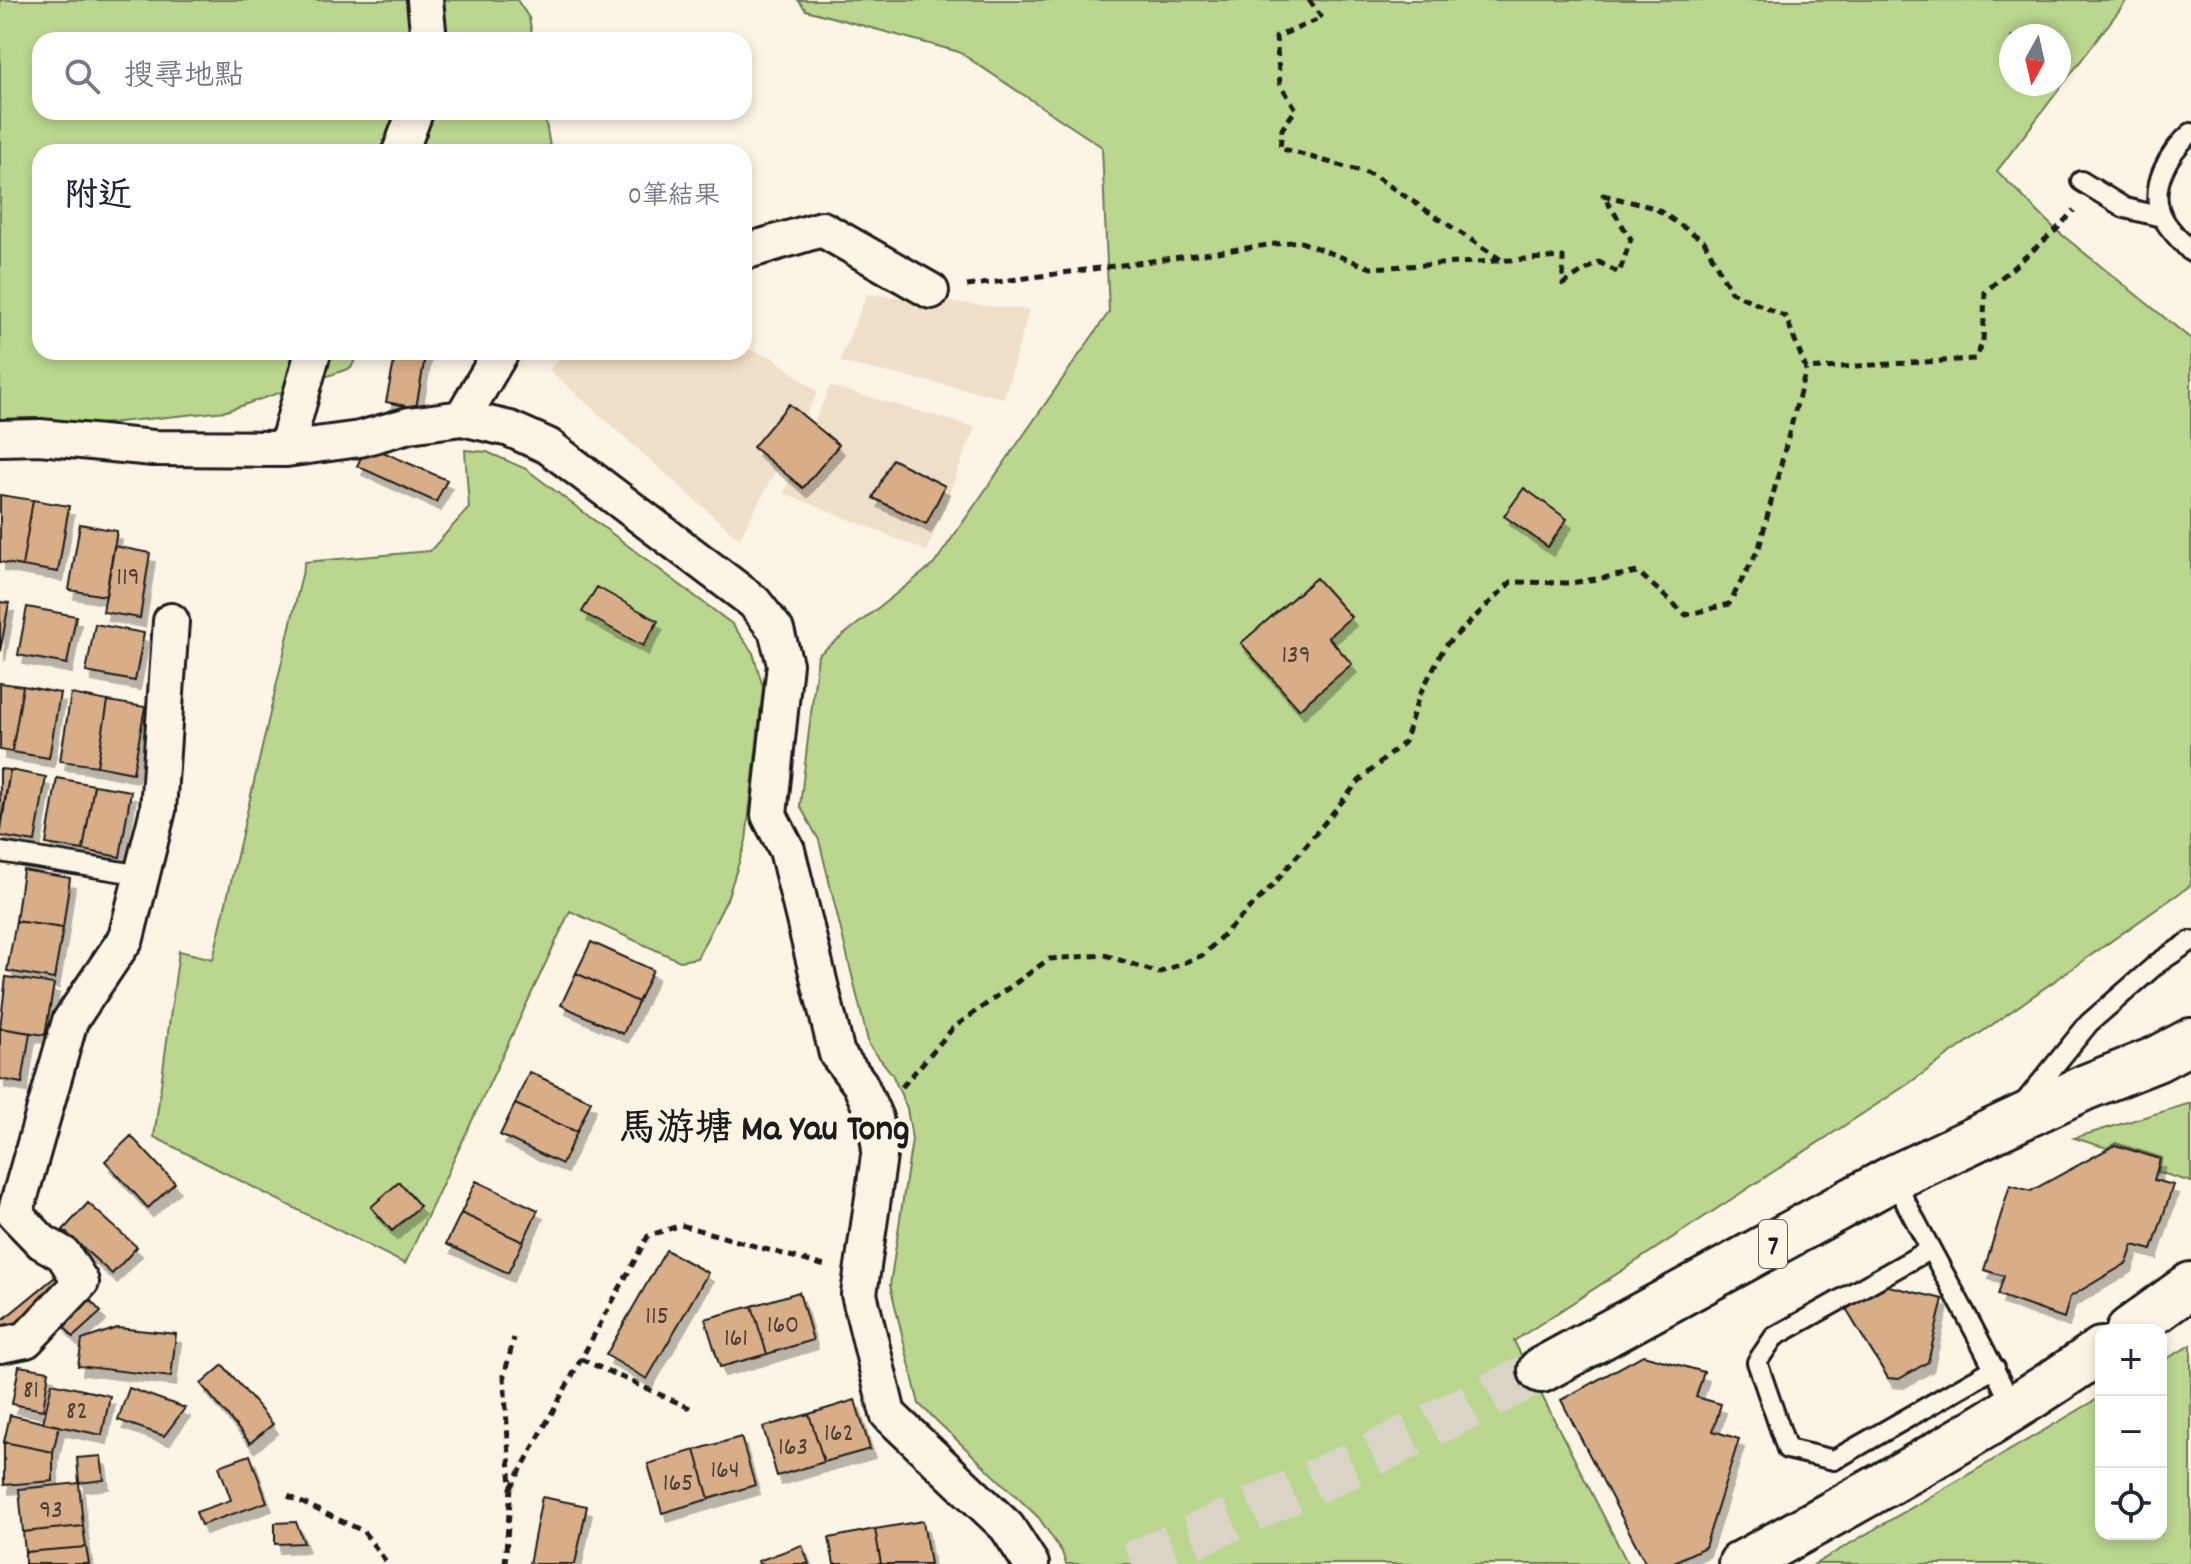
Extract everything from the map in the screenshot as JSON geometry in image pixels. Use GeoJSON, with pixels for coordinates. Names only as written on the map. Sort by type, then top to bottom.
{"type":"FeatureCollection","features":[{"type":"Feature","properties":{"kind":"highway","name":"7"},"geometry":{"type":"LineString","coordinates":[[1541,1370],[1893,1178],[2191,1041]]}},
{"type":"Feature","properties":{"kind":"highway"},"geometry":{"type":"LineString","coordinates":[[2137,1324],[2191,1285]]}},
{"type":"Feature","properties":{"kind":"highway"},"geometry":{"type":"LineString","coordinates":[[1741,1564],[1847,1506],[2013,1408],[2095,1354]]}},
{"type":"Feature","properties":{"kind":"street"},"geometry":{"type":"LineString","coordinates":[[425,0],[428,32]]}},
{"type":"Feature","properties":{"kind":"street"},"geometry":{"type":"LineString","coordinates":[[403,144],[412,120]]}},
{"type":"Feature","properties":{"kind":"street"},"geometry":{"type":"LineString","coordinates":[[752,250],[822,229],[931,291]]}},
{"type":"Feature","properties":{"kind":"street"},"geometry":{"type":"LineString","coordinates":[[286,449],[311,360]]}},
{"type":"Feature","properties":{"kind":"street"},"geometry":{"type":"LineString","coordinates":[[462,418],[496,360]]}},
{"type":"Feature","properties":{"kind":"street"},"geometry":{"type":"LineString","coordinates":[[0,438],[40,437],[153,448],[286,449],[360,439],[409,425],[462,418],[510,429],[548,446],[754,602],[776,630],[785,664],[769,815],[787,850],[837,1054],[860,1084],[875,1118],[880,1149],[859,1294],[888,1414],[1007,1527],[1031,1564]]}},
{"type":"Feature","properties":{"kind":"street"},"geometry":{"type":"LineString","coordinates":[[0,1345],[26,1340],[81,1282],[63,1254],[42,1242],[15,1214],[70,1021],[126,938],[158,810],[171,621]]}},
{"type":"Feature","properties":{"kind":"lane"},"geometry":{"type":"LineString","coordinates":[[2191,133],[2174,150],[2159,182],[2158,200],[2162,217],[2191,252]]}},
{"type":"Feature","properties":{"kind":"lane"},"geometry":{"type":"LineString","coordinates":[[2087,185],[2125,208],[2162,217]]}},
{"type":"Feature","properties":{"kind":"lane"},"geometry":{"type":"LineString","coordinates":[[0,852],[142,875]]}},
{"type":"Feature","properties":{"kind":"lane"},"geometry":{"type":"LineString","coordinates":[[2007,1124],[2089,1023],[2158,963],[2191,941]]}},
{"type":"Feature","properties":{"kind":"lane"},"geometry":{"type":"LineString","coordinates":[[1893,1178],[1995,1368],[2013,1408]]}},
{"type":"Feature","properties":{"kind":"lane"},"geometry":{"type":"LineString","coordinates":[[1929,1250],[1774,1337],[1757,1362],[1787,1449],[1834,1460],[1995,1368]]}},
{"type":"Feature","properties":{"kind":"path"},"geometry":{"type":"LineString","coordinates":[[1309,0],[1322,18],[1276,37],[1280,84],[1296,109],[1282,129],[1280,148],[1373,175],[1504,261]]}},
{"type":"Feature","properties":{"kind":"path"},"geometry":{"type":"LineString","coordinates":[[1806,369],[1975,359],[1983,342],[1985,292],[2056,230],[2087,185]]}},
{"type":"Feature","properties":{"kind":"path"},"geometry":{"type":"LineString","coordinates":[[875,1118],[953,1028],[1049,959],[1105,955],[1158,973],[1203,955],[1274,884],[1359,781],[1404,742],[1419,696],[1445,646],[1511,582],[1571,583],[1638,572],[1686,615],[1729,604],[1759,548],[1806,369],[1786,317],[1731,292],[1704,241],[1655,208],[1603,195],[1631,239],[1619,273],[1599,262],[1563,284],[1563,257],[1371,268],[1298,241],[931,291]]}},
{"type":"Feature","properties":{"kind":"path"},"geometry":{"type":"LineString","coordinates":[[511,1488],[648,1236],[681,1225],[861,1277]]}},
{"type":"Feature","properties":{"kind":"path"},"geometry":{"type":"LineString","coordinates":[[505,1564],[511,1488],[504,1376],[514,1338]]}},
{"type":"Feature","properties":{"kind":"path"},"geometry":{"type":"LineString","coordinates":[[581,1359],[690,1408]]}},
{"type":"Feature","properties":{"kind":"path"},"geometry":{"type":"LineString","coordinates":[[288,1496],[363,1531],[388,1564]]}},
{"type":"Feature","properties":{"kind":"shaded area"},"geometry":{"type":"Polygon","coordinates":[[[867,294],[1029,310],[1004,398],[839,362],[867,294]]]}},
{"type":"Feature","properties":{"kind":"shaded area"},"geometry":{"type":"Polygon","coordinates":[[[752,351],[772,357],[818,392],[739,539],[549,370],[558,360],[752,360],[752,351]]]}},
{"type":"Feature","properties":{"kind":"shaded area"},"geometry":{"type":"Polygon","coordinates":[[[830,386],[975,427],[927,551],[784,493],[830,386]]]}},
{"type":"Feature","properties":{"kind":"green space"},"geometry":{"type":"Polygon","coordinates":[[[0,0],[517,0],[529,18],[532,32],[32,32],[32,120],[545,120],[550,144],[32,144],[32,360],[355,360],[351,368],[226,411],[0,434],[0,0]]]}},
{"type":"Feature","properties":{"kind":"green space"},"geometry":{"type":"Polygon","coordinates":[[[798,0],[2127,0],[2071,74],[2071,24],[1999,24],[1999,96],[2054,96],[1997,171],[2056,230],[2191,339],[2191,885],[1905,1086],[1514,1341],[1628,1564],[1066,1564],[1062,1552],[1039,1518],[919,1404],[890,1285],[912,1140],[907,1108],[892,1074],[869,1045],[819,840],[800,806],[818,655],[934,564],[1109,312],[1102,147],[959,52],[806,10],[798,0]]]}},
{"type":"Feature","properties":{"kind":"green space"},"geometry":{"type":"Polygon","coordinates":[[[465,450],[487,452],[526,469],[732,624],[753,653],[763,687],[746,841],[727,899],[697,958],[680,961],[570,911],[405,1264],[154,1137],[179,951],[213,959],[305,562],[430,551],[469,508],[465,450]]]}},
{"type":"Feature","properties":{"kind":"green space"},"geometry":{"type":"Polygon","coordinates":[[[2191,1103],[2191,1182],[2158,1172],[2162,1158],[2116,1143],[2107,1148],[2074,1138],[2191,1103]]]}},
{"type":"Feature","properties":{"kind":"green space"},"geometry":{"type":"Polygon","coordinates":[[[2191,1345],[2191,1564],[1815,1564],[2095,1401],[2095,1540],[2167,1540],[2167,1359],[2191,1345]]]}},
{"type":"Feature","properties":{"kind":"building"},"geometry":{"type":"Polygon","coordinates":[[[394,360],[425,360],[416,408],[386,402],[394,360]]]}},
{"type":"Feature","properties":{"kind":"building"},"geometry":{"type":"Polygon","coordinates":[[[789,404],[839,445],[803,488],[753,447],[789,404]]]}},
{"type":"Feature","properties":{"kind":"building"},"geometry":{"type":"Polygon","coordinates":[[[367,445],[447,480],[436,502],[357,466],[367,445]]]}},
{"type":"Feature","properties":{"kind":"building"},"geometry":{"type":"Polygon","coordinates":[[[892,459],[945,486],[926,524],[873,498],[892,459]]]}},
{"type":"Feature","properties":{"kind":"building"},"geometry":{"type":"Polygon","coordinates":[[[1524,488],[1567,519],[1548,547],[1504,516],[1524,488]]]}},
{"type":"Feature","properties":{"kind":"building"},"geometry":{"type":"Polygon","coordinates":[[[0,495],[33,500],[22,566],[0,562],[0,495]]]}},
{"type":"Feature","properties":{"kind":"building"},"geometry":{"type":"Polygon","coordinates":[[[33,500],[69,506],[58,572],[22,566],[33,500]]]}},
{"type":"Feature","properties":{"kind":"building"},"geometry":{"type":"Polygon","coordinates":[[[80,524],[117,531],[106,596],[69,590],[80,524]]]}},
{"type":"Feature","properties":{"kind":"building"},"geometry":{"type":"Polygon","coordinates":[[[114,546],[150,553],[140,618],[103,612],[114,546]]]}},
{"type":"Feature","properties":{"kind":"building"},"geometry":{"type":"Polygon","coordinates":[[[1316,578],[1351,617],[1328,637],[1352,664],[1299,709],[1241,643],[1316,578]]]}},
{"type":"Feature","properties":{"kind":"building"},"geometry":{"type":"Polygon","coordinates":[[[597,587],[658,621],[643,646],[582,612],[597,587]]]}},
{"type":"Feature","properties":{"kind":"building"},"geometry":{"type":"Polygon","coordinates":[[[0,602],[9,603],[0,652],[0,602]]]}},
{"type":"Feature","properties":{"kind":"building"},"geometry":{"type":"Polygon","coordinates":[[[27,607],[76,616],[67,664],[18,655],[27,607]]]}},
{"type":"Feature","properties":{"kind":"building"},"geometry":{"type":"Polygon","coordinates":[[[95,624],[144,633],[135,681],[86,672],[95,624]]]}},
{"type":"Feature","properties":{"kind":"building"},"geometry":{"type":"Polygon","coordinates":[[[0,683],[23,686],[12,752],[0,750],[0,683]]]}},
{"type":"Feature","properties":{"kind":"building"},"geometry":{"type":"Polygon","coordinates":[[[23,686],[60,693],[49,758],[12,752],[23,686]]]}},
{"type":"Feature","properties":{"kind":"building"},"geometry":{"type":"Polygon","coordinates":[[[71,694],[108,701],[97,766],[60,761],[71,694]]]}},
{"type":"Feature","properties":{"kind":"building"},"geometry":{"type":"Polygon","coordinates":[[[108,701],[145,707],[133,773],[97,766],[108,701]]]}},
{"type":"Feature","properties":{"kind":"building"},"geometry":{"type":"Polygon","coordinates":[[[0,769],[10,770],[0,828],[0,769]]]}},
{"type":"Feature","properties":{"kind":"building"},"geometry":{"type":"Polygon","coordinates":[[[10,770],[46,777],[35,842],[0,836],[10,770]]]}},
{"type":"Feature","properties":{"kind":"building"},"geometry":{"type":"Polygon","coordinates":[[[57,778],[94,785],[83,850],[46,844],[57,778]]]}},
{"type":"Feature","properties":{"kind":"building"},"geometry":{"type":"Polygon","coordinates":[[[94,785],[131,791],[120,857],[83,850],[94,785]]]}},
{"type":"Feature","properties":{"kind":"building"},"geometry":{"type":"Polygon","coordinates":[[[23,870],[70,878],[63,928],[16,921],[23,870]]]}},
{"type":"Feature","properties":{"kind":"building"},"geometry":{"type":"Polygon","coordinates":[[[16,921],[63,928],[54,979],[7,971],[16,921]]]}},
{"type":"Feature","properties":{"kind":"building"},"geometry":{"type":"Polygon","coordinates":[[[591,942],[653,970],[638,1002],[576,973],[591,942]]]}},
{"type":"Feature","properties":{"kind":"building"},"geometry":{"type":"Polygon","coordinates":[[[576,973],[638,1002],[623,1034],[561,1005],[576,973]]]}},
{"type":"Feature","properties":{"kind":"building"},"geometry":{"type":"Polygon","coordinates":[[[6,977],[54,984],[45,1035],[0,1028],[6,977]]]}},
{"type":"Feature","properties":{"kind":"building"},"geometry":{"type":"Polygon","coordinates":[[[0,1028],[30,1033],[22,1083],[0,1079],[0,1028]]]}},
{"type":"Feature","properties":{"kind":"building"},"geometry":{"type":"Polygon","coordinates":[[[529,1072],[591,1101],[577,1132],[515,1104],[529,1072]]]}},
{"type":"Feature","properties":{"kind":"building"},"geometry":{"type":"Polygon","coordinates":[[[515,1104],[577,1132],[562,1164],[500,1135],[515,1104]]]}},
{"type":"Feature","properties":{"kind":"building"},"geometry":{"type":"Polygon","coordinates":[[[131,1136],[175,1183],[148,1208],[105,1161],[131,1136]]]}},
{"type":"Feature","properties":{"kind":"building"},"geometry":{"type":"Polygon","coordinates":[[[2115,1145],[2160,1159],[2154,1180],[2173,1185],[2152,1250],[2133,1245],[2127,1263],[2070,1297],[2064,1318],[1998,1295],[2004,1276],[1984,1270],[2010,1185],[2031,1191],[2115,1145]]]}},
{"type":"Feature","properties":{"kind":"building"},"geometry":{"type":"Polygon","coordinates":[[[476,1181],[538,1210],[523,1242],[461,1213],[476,1181]]]}},
{"type":"Feature","properties":{"kind":"building"},"geometry":{"type":"Polygon","coordinates":[[[399,1182],[420,1206],[392,1231],[371,1207],[399,1182]]]}},
{"type":"Feature","properties":{"kind":"building"},"geometry":{"type":"Polygon","coordinates":[[[88,1203],[137,1247],[112,1274],[63,1230],[88,1203]]]}},
{"type":"Feature","properties":{"kind":"building"},"geometry":{"type":"Polygon","coordinates":[[[461,1213],[523,1242],[508,1273],[446,1244],[461,1213]]]}},
{"type":"Feature","properties":{"kind":"building"},"geometry":{"type":"Polygon","coordinates":[[[666,1250],[708,1273],[647,1379],[606,1355],[666,1250]]]}},
{"type":"Feature","properties":{"kind":"building"},"geometry":{"type":"Polygon","coordinates":[[[60,1273],[63,1292],[25,1322],[0,1335],[0,1322],[60,1273]]]}},
{"type":"Feature","properties":{"kind":"building"},"geometry":{"type":"Polygon","coordinates":[[[1880,1284],[1943,1299],[1928,1362],[1899,1379],[1888,1378],[1847,1311],[1851,1300],[1880,1284]]]}},
{"type":"Feature","properties":{"kind":"building"},"geometry":{"type":"Polygon","coordinates":[[[799,1292],[813,1340],[767,1354],[752,1306],[799,1292]]]}},
{"type":"Feature","properties":{"kind":"building"},"geometry":{"type":"Polygon","coordinates":[[[89,1299],[101,1312],[73,1337],[61,1323],[89,1299]]]}},
{"type":"Feature","properties":{"kind":"building"},"geometry":{"type":"Polygon","coordinates":[[[752,1306],[767,1354],[720,1367],[705,1319],[752,1306]]]}},
{"type":"Feature","properties":{"kind":"building"},"geometry":{"type":"Polygon","coordinates":[[[117,1328],[176,1334],[171,1377],[78,1366],[82,1340],[117,1328]]]}},
{"type":"Feature","properties":{"kind":"building"},"geometry":{"type":"Polygon","coordinates":[[[1643,1355],[1704,1372],[1696,1397],[1721,1404],[1713,1431],[1739,1439],[1705,1547],[1670,1564],[1646,1564],[1561,1400],[1643,1355]]]}},
{"type":"Feature","properties":{"kind":"building"},"geometry":{"type":"Polygon","coordinates":[[[223,1365],[273,1424],[250,1443],[201,1384],[223,1365]]]}},
{"type":"Feature","properties":{"kind":"building"},"geometry":{"type":"Polygon","coordinates":[[[19,1366],[49,1371],[43,1410],[12,1404],[19,1366]]]}},
{"type":"Feature","properties":{"kind":"building"},"geometry":{"type":"Polygon","coordinates":[[[52,1383],[110,1396],[102,1435],[43,1423],[52,1383]]]}},
{"type":"Feature","properties":{"kind":"building"},"geometry":{"type":"Polygon","coordinates":[[[129,1388],[185,1408],[164,1436],[118,1420],[129,1388]]]}},
{"type":"Feature","properties":{"kind":"building"},"geometry":{"type":"Polygon","coordinates":[[[855,1400],[870,1449],[824,1462],[809,1414],[855,1400]]]}},
{"type":"Feature","properties":{"kind":"building"},"geometry":{"type":"Polygon","coordinates":[[[809,1414],[824,1462],[777,1476],[763,1427],[809,1414]]]}},
{"type":"Feature","properties":{"kind":"building"},"geometry":{"type":"Polygon","coordinates":[[[10,1415],[59,1426],[53,1452],[4,1442],[10,1415]]]}},
{"type":"Feature","properties":{"kind":"building"},"geometry":{"type":"Polygon","coordinates":[[[741,1437],[755,1485],[709,1499],[695,1450],[741,1437]]]}},
{"type":"Feature","properties":{"kind":"building"},"geometry":{"type":"Polygon","coordinates":[[[4,1442],[53,1452],[53,1481],[4,1485],[4,1442]]]}},
{"type":"Feature","properties":{"kind":"building"},"geometry":{"type":"Polygon","coordinates":[[[695,1450],[709,1499],[662,1513],[648,1464],[695,1450]]]}},
{"type":"Feature","properties":{"kind":"building"},"geometry":{"type":"Polygon","coordinates":[[[250,1455],[267,1502],[201,1525],[196,1512],[231,1500],[219,1466],[250,1455]]]}},
{"type":"Feature","properties":{"kind":"building"},"geometry":{"type":"Polygon","coordinates":[[[101,1456],[104,1480],[79,1483],[77,1458],[101,1456]]]}},
{"type":"Feature","properties":{"kind":"building"},"geometry":{"type":"Polygon","coordinates":[[[79,1483],[83,1526],[23,1532],[19,1489],[79,1483]]]}},
{"type":"Feature","properties":{"kind":"building"},"geometry":{"type":"Polygon","coordinates":[[[542,1497],[587,1506],[575,1564],[529,1564],[542,1497]]]}},
{"type":"Feature","properties":{"kind":"building"},"geometry":{"type":"Polygon","coordinates":[[[923,1521],[930,1564],[881,1564],[875,1529],[923,1521]]]}},
{"type":"Feature","properties":{"kind":"building"},"geometry":{"type":"Polygon","coordinates":[[[296,1522],[304,1543],[275,1544],[275,1523],[296,1522]]]}},
{"type":"Feature","properties":{"kind":"building"},"geometry":{"type":"Polygon","coordinates":[[[83,1526],[86,1547],[25,1552],[23,1532],[83,1526]]]}},
{"type":"Feature","properties":{"kind":"building"},"geometry":{"type":"Polygon","coordinates":[[[875,1529],[881,1564],[834,1564],[829,1538],[875,1529]]]}},
{"type":"Feature","properties":{"kind":"building"},"geometry":{"type":"Polygon","coordinates":[[[802,1545],[809,1564],[759,1564],[758,1561],[802,1545]]]}},
{"type":"Feature","properties":{"kind":"building"},"geometry":{"type":"Polygon","coordinates":[[[86,1547],[89,1564],[25,1564],[25,1552],[86,1547]]]}},
{"type":"Feature","properties":{"kind":"tunnel"},"geometry":{"type":"LineString","coordinates":[[1132,1564],[1360,1461],[1541,1370]]}},
{"type":"Feature","properties":{"kind":"district","name":"馬游塘 Ma Yau Tong"},"geometry":{"type":"Point","coordinates":[764,1126]}}]}
